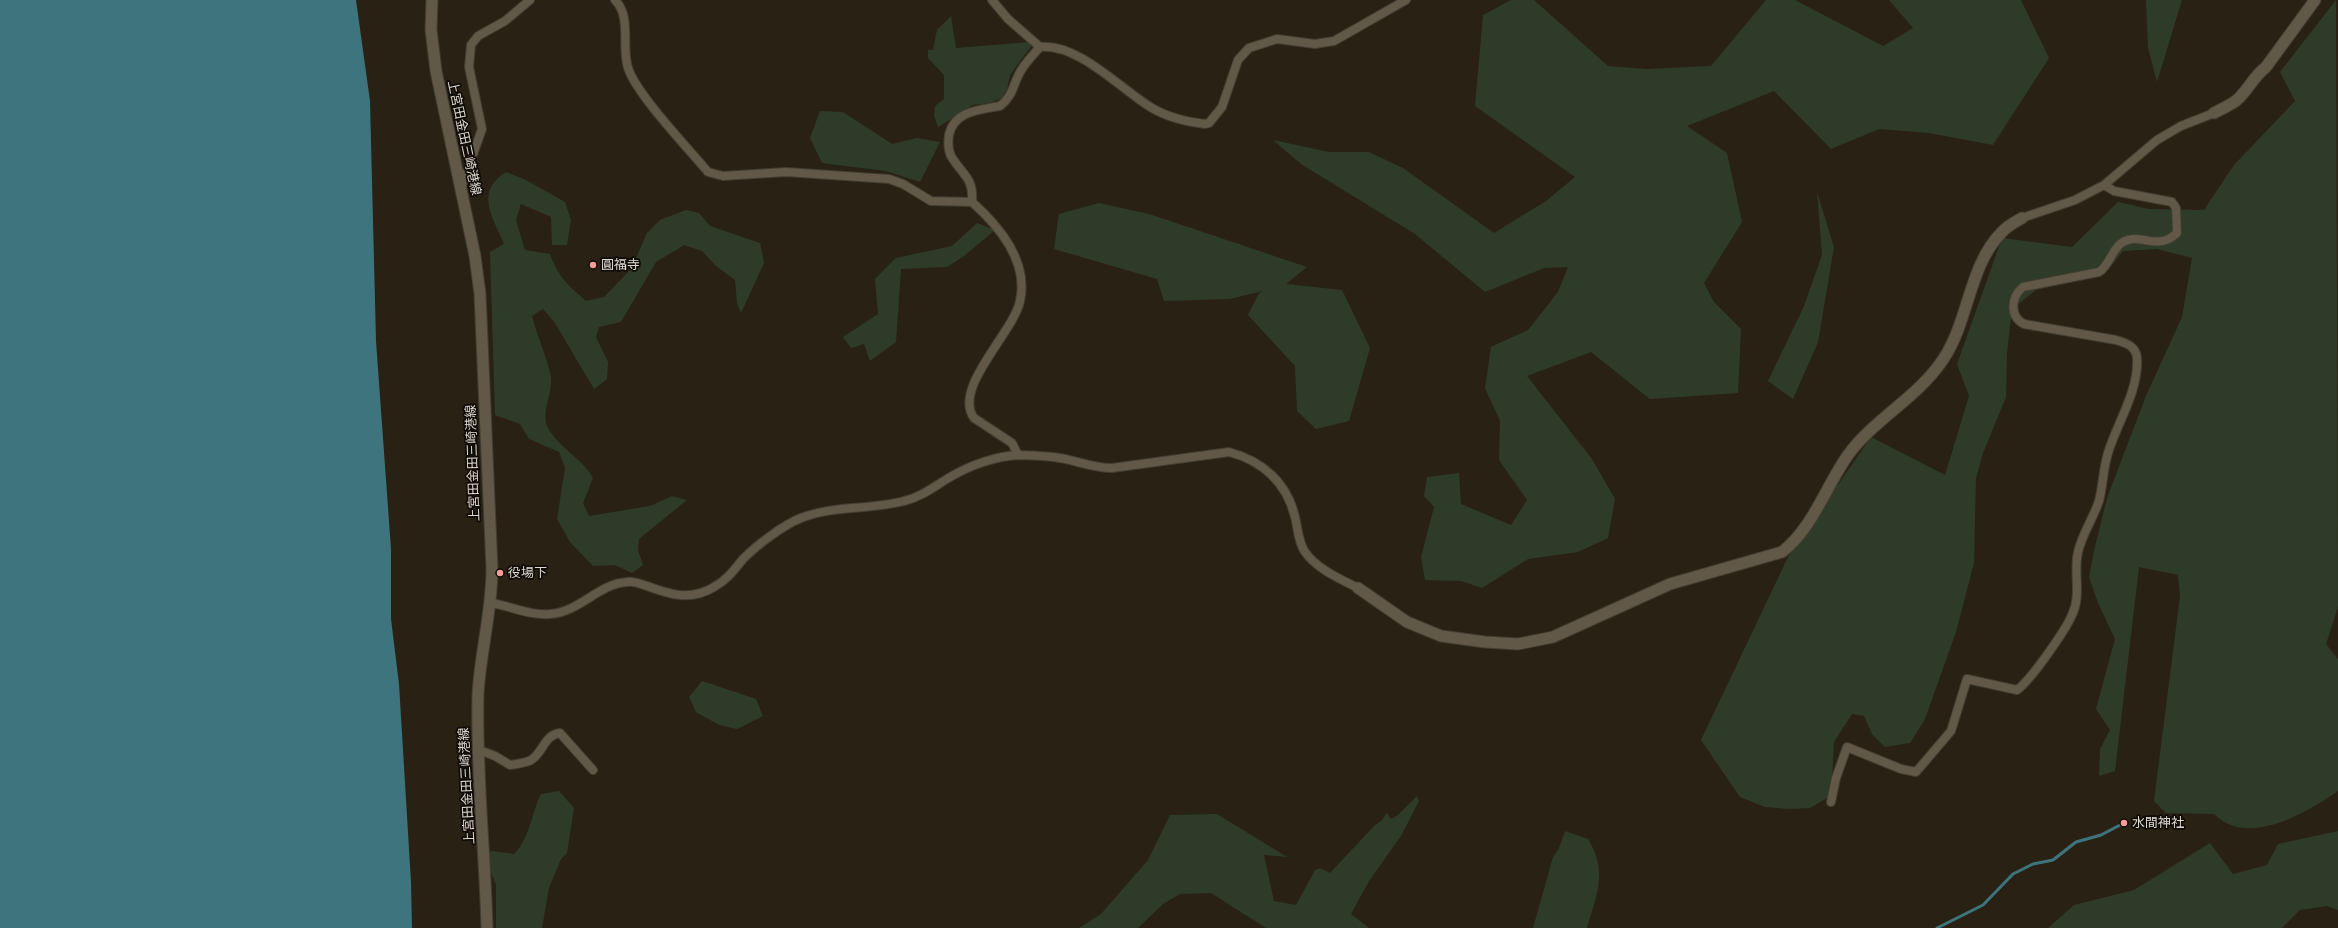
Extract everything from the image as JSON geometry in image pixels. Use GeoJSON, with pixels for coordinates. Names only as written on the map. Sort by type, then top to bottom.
{"type":"FeatureCollection","features":[{"type":"Feature","properties":{"kind":"street","name":"上宮田金田三崎港線"},"geometry":{"type":"LineString","coordinates":[[432,0],[431,30],[436,71],[475,256],[482,312],[492,569],[491,603],[480,668],[478,694],[487,928]]}},
{"type":"Feature","properties":{"kind":"street"},"geometry":{"type":"LineString","coordinates":[[460,188],[482,129],[469,67],[471,45],[478,36],[505,21],[530,0]]}},
{"type":"Feature","properties":{"kind":"street"},"geometry":{"type":"LineString","coordinates":[[615,0],[623,15],[628,68],[645,96],[708,172],[723,176],[786,172],[875,176],[903,184],[931,201],[972,202]]}},
{"type":"Feature","properties":{"kind":"street"},"geometry":{"type":"LineString","coordinates":[[992,0],[1008,19],[1040,47],[1053,47],[1092,64],[1154,109],[1205,124],[1209,124],[1222,107],[1238,60],[1249,48],[1277,39],[1315,44],[1334,41],[1406,0]]}},
{"type":"Feature","properties":{"kind":"street"},"geometry":{"type":"LineString","coordinates":[[491,603],[535,614],[551,614],[580,604],[600,590],[614,584],[629,581],[672,595],[685,597],[697,594],[714,588],[729,577],[759,544],[799,519],[827,511],[904,502],[920,495],[953,476],[994,459],[1018,455],[1054,457],[1094,468],[1112,468],[1229,452],[1248,457],[1281,485],[1293,510],[1302,547],[1306,554],[1334,576],[1358,588],[1407,622],[1441,636],[1470,641],[1518,644],[1553,637],[1670,584],[1782,552],[1790,546],[1808,522],[1847,456],[1859,441],[1902,405],[1932,375],[1944,359],[1960,327],[1983,260],[2002,232],[2022,218],[2074,200],[2104,185],[2157,140],[2181,126],[2235,101],[2266,67],[2315,0]]}},
{"type":"Feature","properties":{"kind":"street"},"geometry":{"type":"LineString","coordinates":[[1018,455],[1012,443],[974,418],[970,412],[973,388],[987,359],[1017,312],[1021,292],[1019,270],[1005,236],[972,202],[970,181],[949,150],[950,130],[954,121],[960,116],[1000,106],[1006,102],[1013,91],[1017,77],[1023,67],[1040,47]]}},
{"type":"Feature","properties":{"kind":"street"},"geometry":{"type":"LineString","coordinates":[[1831,802],[1836,778],[1847,748],[1901,769],[1916,772],[1951,731],[1967,679],[2018,690],[2031,678],[2072,615],[2078,594],[2078,552],[2098,502],[2107,455],[2130,395],[2136,373],[2137,358],[2135,350],[2129,344],[2116,340],[2024,324],[2018,319],[2013,305],[2016,294],[2023,287],[2099,272],[2122,243],[2130,240],[2160,243],[2167,241],[2177,233],[2176,208],[2172,202],[2114,191],[2104,185]]}},
{"type":"Feature","properties":{"kind":"street"},"geometry":{"type":"LineString","coordinates":[[479,750],[495,756],[510,765],[532,760],[548,739],[555,733],[560,733],[593,770]]}},
{"type":"Feature","properties":{"kind":"green space"},"geometry":{"type":"Polygon","coordinates":[[[1511,0],[1534,0],[1608,66],[1646,69],[1711,66],[1766,0],[1795,0],[1883,46],[1913,28],[1889,0],[2021,0],[2049,58],[1993,145],[1929,133],[1879,129],[1831,149],[1774,91],[1687,126],[1727,153],[1742,222],[1704,283],[1714,302],[1741,329],[1738,393],[1650,399],[1591,352],[1527,376],[1592,459],[1615,499],[1608,538],[1578,552],[1528,559],[1482,588],[1461,581],[1425,580],[1421,557],[1434,507],[1424,496],[1427,477],[1459,473],[1461,504],[1511,525],[1527,500],[1499,460],[1500,421],[1485,388],[1491,347],[1528,330],[1558,292],[1568,267],[1544,268],[1485,292],[1415,234],[1301,164],[1273,140],[1329,152],[1369,152],[1403,168],[1494,233],[1546,201],[1575,177],[1475,106],[1483,15],[1511,0]]]}},
{"type":"Feature","properties":{"kind":"green space"},"geometry":{"type":"Polygon","coordinates":[[[2146,0],[2182,0],[2157,82],[2148,48],[2146,0]]]}},
{"type":"Feature","properties":{"kind":"green space"},"geometry":{"type":"Polygon","coordinates":[[[2336,0],[2338,607],[2326,644],[2338,659],[2338,791],[2310,809],[2277,824],[2243,828],[2228,824],[2214,814],[2166,813],[2154,801],[2180,596],[2178,575],[2139,567],[2115,771],[2099,776],[2100,749],[2110,730],[2096,709],[2115,639],[2098,603],[2089,577],[2107,498],[2146,396],[2182,317],[2192,258],[2157,249],[2123,251],[2104,275],[2036,290],[2012,309],[2007,353],[2006,397],[1983,453],[1976,478],[1974,563],[1956,632],[1925,719],[1910,743],[1885,747],[1872,734],[1864,716],[1852,714],[1834,742],[1832,781],[1827,798],[1810,808],[1789,809],[1765,807],[1740,797],[1701,740],[1788,557],[1871,437],[1945,475],[1969,396],[1957,364],[2002,238],[2072,247],[2118,202],[2149,209],[2204,210],[2234,165],[2295,101],[2280,72],[2336,0]]]}},
{"type":"Feature","properties":{"kind":"green space"},"geometry":{"type":"Polygon","coordinates":[[[951,16],[956,48],[1030,42],[1032,45],[1010,75],[1007,90],[1002,98],[989,103],[973,105],[938,127],[934,115],[935,106],[944,99],[944,75],[928,58],[928,50],[933,50],[937,30],[951,16]]]}},
{"type":"Feature","properties":{"kind":"green space"},"geometry":{"type":"Polygon","coordinates":[[[820,111],[843,112],[892,144],[917,138],[940,142],[920,182],[886,171],[822,163],[810,138],[820,111]]]}},
{"type":"Feature","properties":{"kind":"green space"},"geometry":{"type":"Polygon","coordinates":[[[506,172],[526,180],[565,202],[571,220],[567,245],[552,245],[551,217],[521,204],[516,220],[525,250],[550,254],[560,275],[586,301],[604,297],[632,268],[647,233],[660,220],[686,210],[699,213],[710,226],[760,243],[764,263],[741,313],[737,303],[735,280],[716,266],[702,251],[684,245],[656,262],[621,322],[599,327],[596,337],[608,362],[607,379],[594,389],[555,323],[543,309],[532,316],[551,377],[545,416],[546,422],[553,435],[583,465],[593,478],[583,503],[589,516],[650,506],[672,496],[687,500],[639,539],[638,550],[643,565],[632,573],[615,565],[593,566],[570,542],[557,519],[565,468],[559,452],[529,439],[520,424],[495,415],[490,252],[504,244],[491,215],[488,196],[496,180],[506,172]]]}},
{"type":"Feature","properties":{"kind":"green space"},"geometry":{"type":"Polygon","coordinates":[[[1817,192],[1834,247],[1818,342],[1793,399],[1768,381],[1804,306],[1822,255],[1817,192]]]}},
{"type":"Feature","properties":{"kind":"green space"},"geometry":{"type":"Polygon","coordinates":[[[1099,203],[1149,214],[1307,267],[1286,284],[1342,290],[1370,348],[1349,421],[1316,429],[1297,411],[1295,366],[1248,315],[1259,293],[1263,291],[1230,299],[1164,301],[1157,279],[1054,249],[1059,214],[1099,203]]]}},
{"type":"Feature","properties":{"kind":"green space"},"geometry":{"type":"Polygon","coordinates":[[[977,223],[995,230],[964,256],[947,267],[901,269],[896,342],[870,361],[864,344],[851,348],[843,337],[878,314],[875,279],[896,258],[952,246],[977,223]]]}},
{"type":"Feature","properties":{"kind":"green space"},"geometry":{"type":"Polygon","coordinates":[[[702,681],[756,699],[763,716],[737,729],[719,725],[696,712],[689,697],[702,681]]]}},
{"type":"Feature","properties":{"kind":"green space"},"geometry":{"type":"Polygon","coordinates":[[[559,791],[574,808],[567,853],[561,859],[549,888],[542,928],[496,928],[496,885],[485,856],[492,851],[514,854],[524,841],[541,794],[559,791]]]}},
{"type":"Feature","properties":{"kind":"green space"},"geometry":{"type":"Polygon","coordinates":[[[1417,796],[1419,801],[1401,836],[1369,881],[1351,914],[1369,928],[1266,928],[1211,893],[1180,894],[1163,904],[1138,928],[1079,928],[1101,914],[1148,860],[1170,815],[1217,814],[1287,857],[1264,855],[1274,901],[1296,905],[1315,870],[1320,868],[1330,873],[1387,813],[1391,819],[1398,815],[1417,796]]]}},
{"type":"Feature","properties":{"kind":"green space"},"geometry":{"type":"Polygon","coordinates":[[[1565,831],[1588,839],[1598,862],[1599,883],[1587,928],[1533,928],[1553,857],[1559,848],[1565,831]]]}},
{"type":"Feature","properties":{"kind":"green space"},"geometry":{"type":"Polygon","coordinates":[[[2338,831],[2338,910],[2327,906],[2300,910],[2282,928],[2048,928],[2074,905],[2134,890],[2210,843],[2233,874],[2267,865],[2278,844],[2338,831]]]}},
{"type":"Feature","properties":{"kind":"water"},"geometry":{"type":"Polygon","coordinates":[[[0,0],[356,0],[370,101],[376,341],[391,549],[391,619],[399,684],[411,882],[412,928],[0,928],[0,0]]]}},
{"type":"Feature","properties":{"kind":"waterway"},"geometry":{"type":"LineString","coordinates":[[1937,928],[1983,905],[2013,874],[2033,864],[2053,860],[2076,842],[2101,835],[2124,823]]}},
{"type":"Feature","properties":{"kind":"place","name":"圓福寺"},"geometry":{"type":"Point","coordinates":[593,265]}},
{"type":"Feature","properties":{"kind":"place","name":"役場下"},"geometry":{"type":"Point","coordinates":[500,573]}},
{"type":"Feature","properties":{"kind":"place","name":"水間神社"},"geometry":{"type":"Point","coordinates":[2124,823]}}]}
